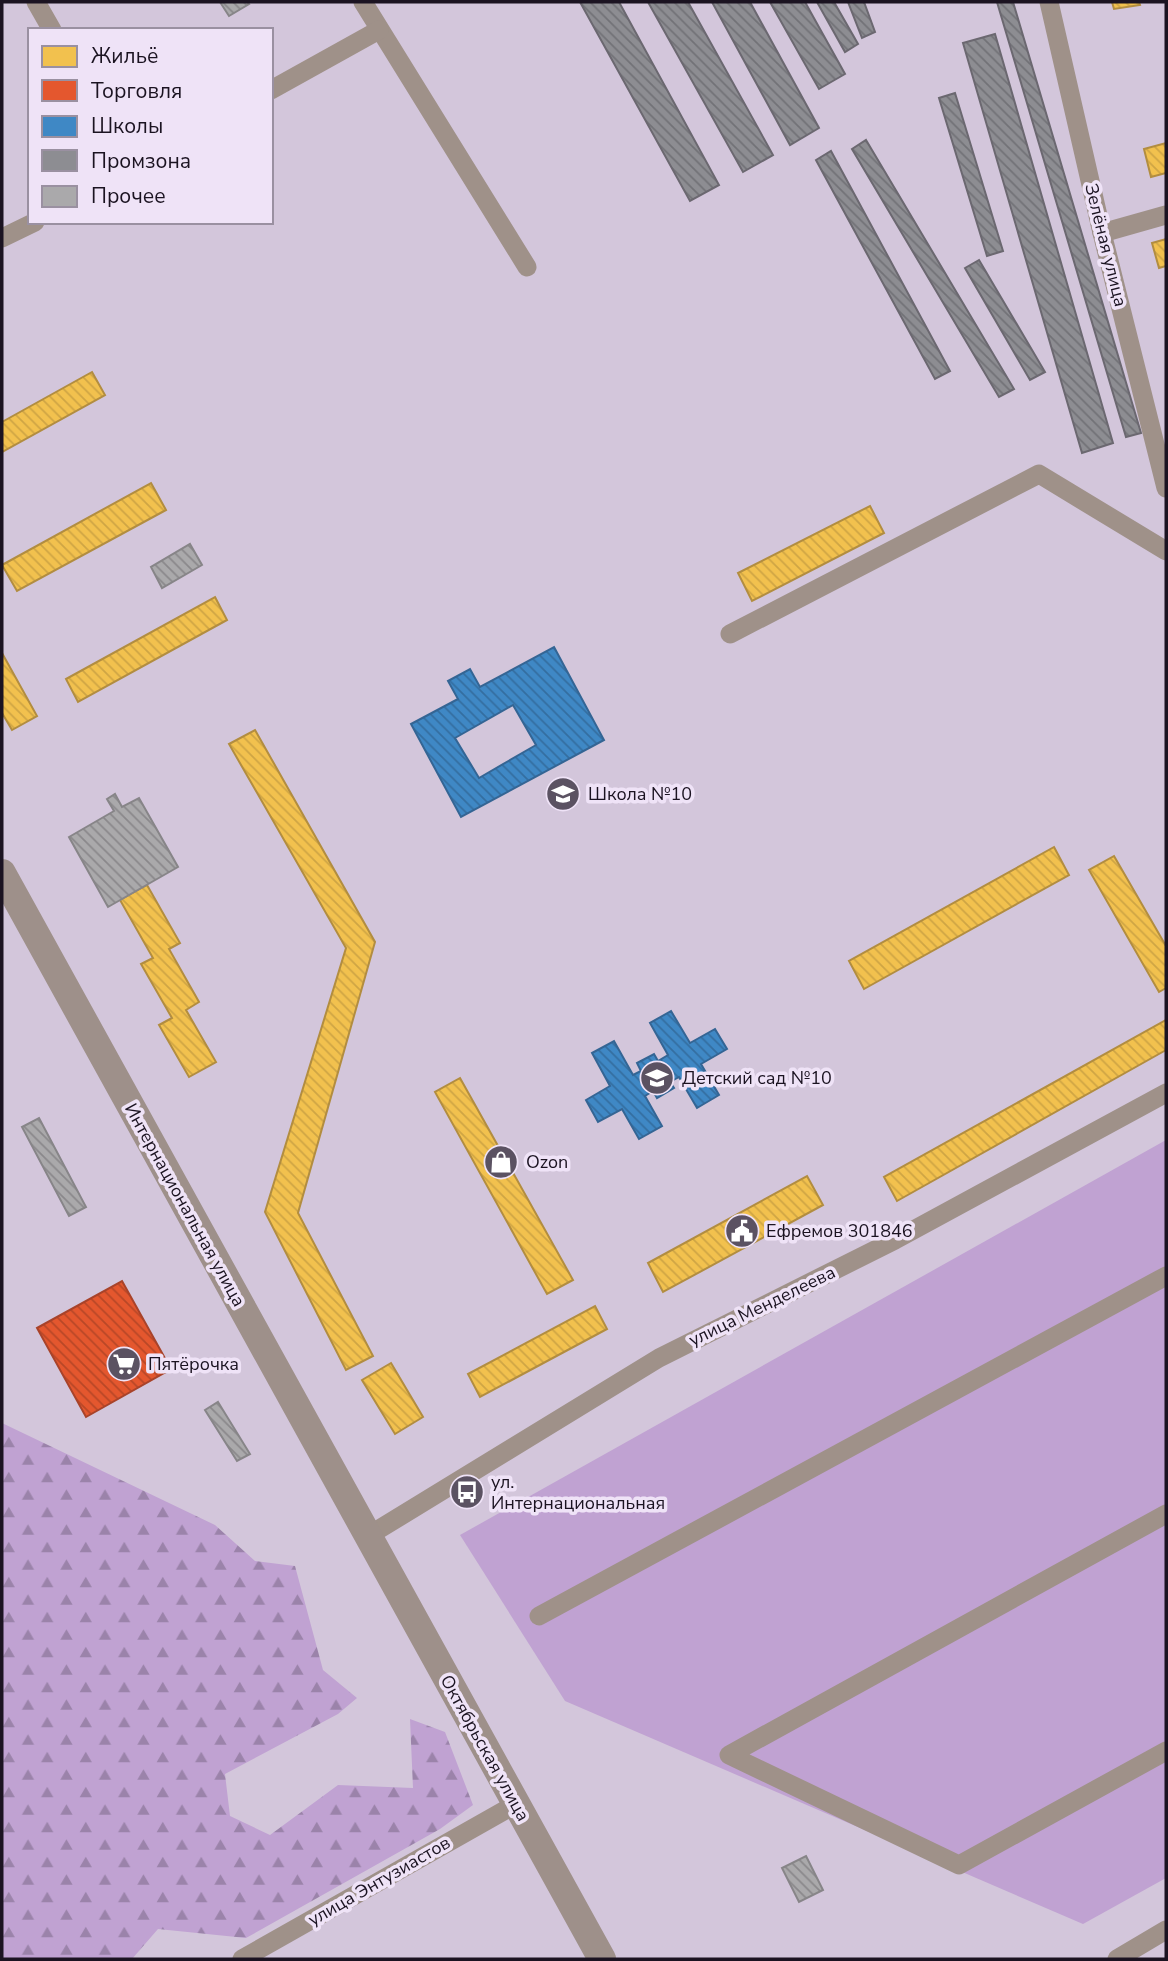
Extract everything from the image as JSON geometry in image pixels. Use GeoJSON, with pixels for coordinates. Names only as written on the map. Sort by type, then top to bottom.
{"type":"FeatureCollection","features":[{"type":"Feature","properties":{"kind":"street"},"geometry":{"type":"LineString","coordinates":[[36,2],[51,28]]}},
{"type":"Feature","properties":{"kind":"street"},"geometry":{"type":"LineString","coordinates":[[363,2],[527,267]]}},
{"type":"Feature","properties":{"kind":"street","name":"Зелёная улица"},"geometry":{"type":"LineString","coordinates":[[1049,2],[1102,233],[1166,488]]}},
{"type":"Feature","properties":{"kind":"street"},"geometry":{"type":"LineString","coordinates":[[273,89],[379,30]]}},
{"type":"Feature","properties":{"kind":"street"},"geometry":{"type":"LineString","coordinates":[[1102,233],[1166,215]]}},
{"type":"Feature","properties":{"kind":"street"},"geometry":{"type":"LineString","coordinates":[[2,238],[31,224]]}},
{"type":"Feature","properties":{"kind":"street"},"geometry":{"type":"LineString","coordinates":[[730,634],[1040,474],[1166,551]]}},
{"type":"Feature","properties":{"kind":"street","name":"Интернациональная улица"},"geometry":{"type":"LineString","coordinates":[[2,873],[369,1536]]}},
{"type":"Feature","properties":{"kind":"street","name":"улица Менделеева"},"geometry":{"type":"LineString","coordinates":[[369,1536],[659,1358],[895,1240],[1166,1093]]}},
{"type":"Feature","properties":{"kind":"street"},"geometry":{"type":"LineString","coordinates":[[539,1616],[1166,1276]]}},
{"type":"Feature","properties":{"kind":"street"},"geometry":{"type":"LineString","coordinates":[[1166,1514],[729,1755],[959,1865],[1166,1751]]}},
{"type":"Feature","properties":{"kind":"street","name":"Октябрьская улица"},"geometry":{"type":"LineString","coordinates":[[369,1536],[602,1959]]}},
{"type":"Feature","properties":{"kind":"street","name":"улица Энтузиастов"},"geometry":{"type":"LineString","coordinates":[[242,1959],[516,1804]]}},
{"type":"Feature","properties":{"kind":"street"},"geometry":{"type":"LineString","coordinates":[[1117,1959],[1166,1930]]}},
{"type":"Feature","properties":{"kind":"green space"},"geometry":{"type":"Polygon","coordinates":[[[1166,1140],[1166,1878],[1083,1924],[565,1701],[460,1535],[1166,1140]]]}},
{"type":"Feature","properties":{"kind":"green space"},"geometry":{"type":"Polygon","coordinates":[[[2,1423],[215,1525],[255,1561],[295,1566],[323,1670],[357,1698],[338,1714],[225,1774],[230,1816],[270,1835],[338,1785],[413,1788],[410,1719],[445,1732],[473,1805],[440,1829],[246,1938],[158,1929],[132,1959],[2,1959],[2,1423]]]}},
{"type":"Feature","properties":{"kind":"building: Жильё"},"geometry":{"type":"Polygon","coordinates":[[[1112,2],[1139,2],[1140,5],[1114,9],[1112,2]]]}},
{"type":"Feature","properties":{"kind":"building: Жильё"},"geometry":{"type":"Polygon","coordinates":[[[1166,143],[1166,173],[1151,177],[1144,149],[1166,143]]]}},
{"type":"Feature","properties":{"kind":"building: Жильё"},"geometry":{"type":"Polygon","coordinates":[[[1166,239],[1166,266],[1159,268],[1152,243],[1166,239]]]}},
{"type":"Feature","properties":{"kind":"building: Жильё"},"geometry":{"type":"Polygon","coordinates":[[[92,372],[105,395],[2,452],[2,422],[92,372]]]}},
{"type":"Feature","properties":{"kind":"building: Жильё"},"geometry":{"type":"Polygon","coordinates":[[[151,483],[166,510],[17,591],[2,565],[151,483]]]}},
{"type":"Feature","properties":{"kind":"building: Жильё"},"geometry":{"type":"Polygon","coordinates":[[[870,506],[884,533],[752,601],[738,573],[870,506]]]}},
{"type":"Feature","properties":{"kind":"building: Жильё"},"geometry":{"type":"Polygon","coordinates":[[[215,597],[227,620],[78,702],[66,679],[215,597]]]}},
{"type":"Feature","properties":{"kind":"building: Жильё"},"geometry":{"type":"Polygon","coordinates":[[[2,653],[37,716],[12,730],[2,713],[2,653]]]}},
{"type":"Feature","properties":{"kind":"building: Жильё"},"geometry":{"type":"Polygon","coordinates":[[[255,730],[375,942],[298,1213],[373,1356],[346,1370],[265,1212],[346,948],[229,744],[255,730]]]}},
{"type":"Feature","properties":{"kind":"building: Жильё"},"geometry":{"type":"Polygon","coordinates":[[[1054,847],[1069,875],[864,989],[849,961],[1054,847]]]}},
{"type":"Feature","properties":{"kind":"building: Жильё"},"geometry":{"type":"Polygon","coordinates":[[[1114,856],[1166,946],[1166,988],[1159,992],[1089,870],[1114,856]]]}},
{"type":"Feature","properties":{"kind":"building: Жильё"},"geometry":{"type":"Polygon","coordinates":[[[147,885],[180,943],[169,949],[199,1002],[186,1010],[216,1062],[189,1077],[159,1025],[172,1018],[141,964],[153,958],[120,900],[147,885]]]}},
{"type":"Feature","properties":{"kind":"building: Жильё"},"geometry":{"type":"Polygon","coordinates":[[[1166,1020],[1166,1050],[897,1201],[884,1177],[1166,1020]]]}},
{"type":"Feature","properties":{"kind":"building: Жильё"},"geometry":{"type":"Polygon","coordinates":[[[460,1078],[573,1280],[547,1294],[435,1092],[460,1078]]]}},
{"type":"Feature","properties":{"kind":"building: Жильё"},"geometry":{"type":"Polygon","coordinates":[[[807,1176],[823,1205],[663,1292],[648,1263],[807,1176]]]}},
{"type":"Feature","properties":{"kind":"building: Жильё"},"geometry":{"type":"Polygon","coordinates":[[[595,1306],[607,1329],[480,1397],[468,1374],[595,1306]]]}},
{"type":"Feature","properties":{"kind":"building: Жильё"},"geometry":{"type":"Polygon","coordinates":[[[391,1363],[423,1417],[395,1434],[362,1380],[391,1363]]]}},
{"type":"Feature","properties":{"kind":"building: Торговля"},"geometry":{"type":"Polygon","coordinates":[[[122,1281],[171,1369],[86,1417],[37,1328],[122,1281]]]}},
{"type":"Feature","properties":{"kind":"building: Школы"},"geometry":{"type":"Polygon","coordinates":[[[554,647],[604,740],[461,817],[411,724],[458,699],[448,681],[470,669],[480,687],[554,647]],[[513,705],[455,738],[479,778],[536,745],[513,705]]]}},
{"type":"Feature","properties":{"kind":"building: Школы"},"geometry":{"type":"Polygon","coordinates":[[[671,1011],[690,1043],[715,1029],[727,1049],[701,1064],[719,1095],[697,1108],[679,1077],[670,1082],[674,1088],[657,1098],[653,1091],[645,1096],[662,1126],[639,1139],[622,1109],[598,1122],[586,1100],[610,1086],[592,1053],[614,1041],[633,1075],[641,1071],[637,1063],[654,1054],[658,1061],[668,1055],[650,1023],[671,1011]]]}},
{"type":"Feature","properties":{"kind":"building: Промзона"},"geometry":{"type":"Polygon","coordinates":[[[580,2],[619,2],[719,185],[690,201],[580,2]]]}},
{"type":"Feature","properties":{"kind":"building: Промзона"},"geometry":{"type":"Polygon","coordinates":[[[648,2],[688,2],[773,155],[743,172],[648,2]]]}},
{"type":"Feature","properties":{"kind":"building: Промзона"},"geometry":{"type":"Polygon","coordinates":[[[712,2],[750,2],[819,128],[790,145],[712,2]]]}},
{"type":"Feature","properties":{"kind":"building: Промзона"},"geometry":{"type":"Polygon","coordinates":[[[770,2],[805,2],[845,74],[819,89],[770,2]]]}},
{"type":"Feature","properties":{"kind":"building: Промзона"},"geometry":{"type":"Polygon","coordinates":[[[817,2],[834,2],[858,44],[845,52],[817,2]]]}},
{"type":"Feature","properties":{"kind":"building: Промзона"},"geometry":{"type":"Polygon","coordinates":[[[848,2],[864,2],[875,32],[862,38],[848,2]]]}},
{"type":"Feature","properties":{"kind":"building: Промзона"},"geometry":{"type":"Polygon","coordinates":[[[997,2],[1013,2],[1141,433],[1126,437],[997,2]]]}},
{"type":"Feature","properties":{"kind":"building: Промзона"},"geometry":{"type":"Polygon","coordinates":[[[995,34],[1113,443],[1082,453],[963,43],[995,34]]]}},
{"type":"Feature","properties":{"kind":"building: Промзона"},"geometry":{"type":"Polygon","coordinates":[[[955,93],[1003,251],[987,256],[939,98],[955,93]]]}},
{"type":"Feature","properties":{"kind":"building: Промзона"},"geometry":{"type":"Polygon","coordinates":[[[866,140],[1014,389],[999,397],[852,149],[866,140]]]}},
{"type":"Feature","properties":{"kind":"building: Промзона"},"geometry":{"type":"Polygon","coordinates":[[[831,151],[950,371],[935,379],[816,160],[831,151]]]}},
{"type":"Feature","properties":{"kind":"building: Промзона"},"geometry":{"type":"Polygon","coordinates":[[[979,260],[1045,372],[1030,380],[965,268],[979,260]]]}},
{"type":"Feature","properties":{"kind":"building: Прочее"},"geometry":{"type":"Polygon","coordinates":[[[220,2],[247,2],[249,4],[229,16],[220,2]]]}},
{"type":"Feature","properties":{"kind":"building: Прочее"},"geometry":{"type":"Polygon","coordinates":[[[190,544],[202,565],[162,588],[151,567],[190,544]]]}},
{"type":"Feature","properties":{"kind":"building: Прочее"},"geometry":{"type":"Polygon","coordinates":[[[115,794],[122,807],[139,798],[178,867],[108,907],[69,837],[114,811],[107,799],[115,794]]]}},
{"type":"Feature","properties":{"kind":"building: Прочее"},"geometry":{"type":"Polygon","coordinates":[[[39,1118],[86,1207],[69,1216],[22,1127],[39,1118]]]}},
{"type":"Feature","properties":{"kind":"building: Прочее"},"geometry":{"type":"Polygon","coordinates":[[[218,1402],[250,1454],[237,1461],[205,1410],[218,1402]]]}},
{"type":"Feature","properties":{"kind":"building: Прочее"},"geometry":{"type":"Polygon","coordinates":[[[806,1856],[823,1890],[799,1902],[782,1868],[806,1856]]]}},
{"type":"Feature","properties":{"kind":"place","name":"Школа №10"},"geometry":{"type":"Point","coordinates":[563,794]}},
{"type":"Feature","properties":{"kind":"place","name":"Детский сад №10"},"geometry":{"type":"Point","coordinates":[657,1078]}},
{"type":"Feature","properties":{"kind":"place","name":"Ozon"},"geometry":{"type":"Point","coordinates":[501,1162]}},
{"type":"Feature","properties":{"kind":"place","name":"Ефремов 301846"},"geometry":{"type":"Point","coordinates":[742,1231]}},
{"type":"Feature","properties":{"kind":"place","name":"Пятёрочка"},"geometry":{"type":"Point","coordinates":[124,1364]}},
{"type":"Feature","properties":{"kind":"place","name":"ул. Интернациональная"},"geometry":{"type":"Point","coordinates":[467,1492]}}]}
